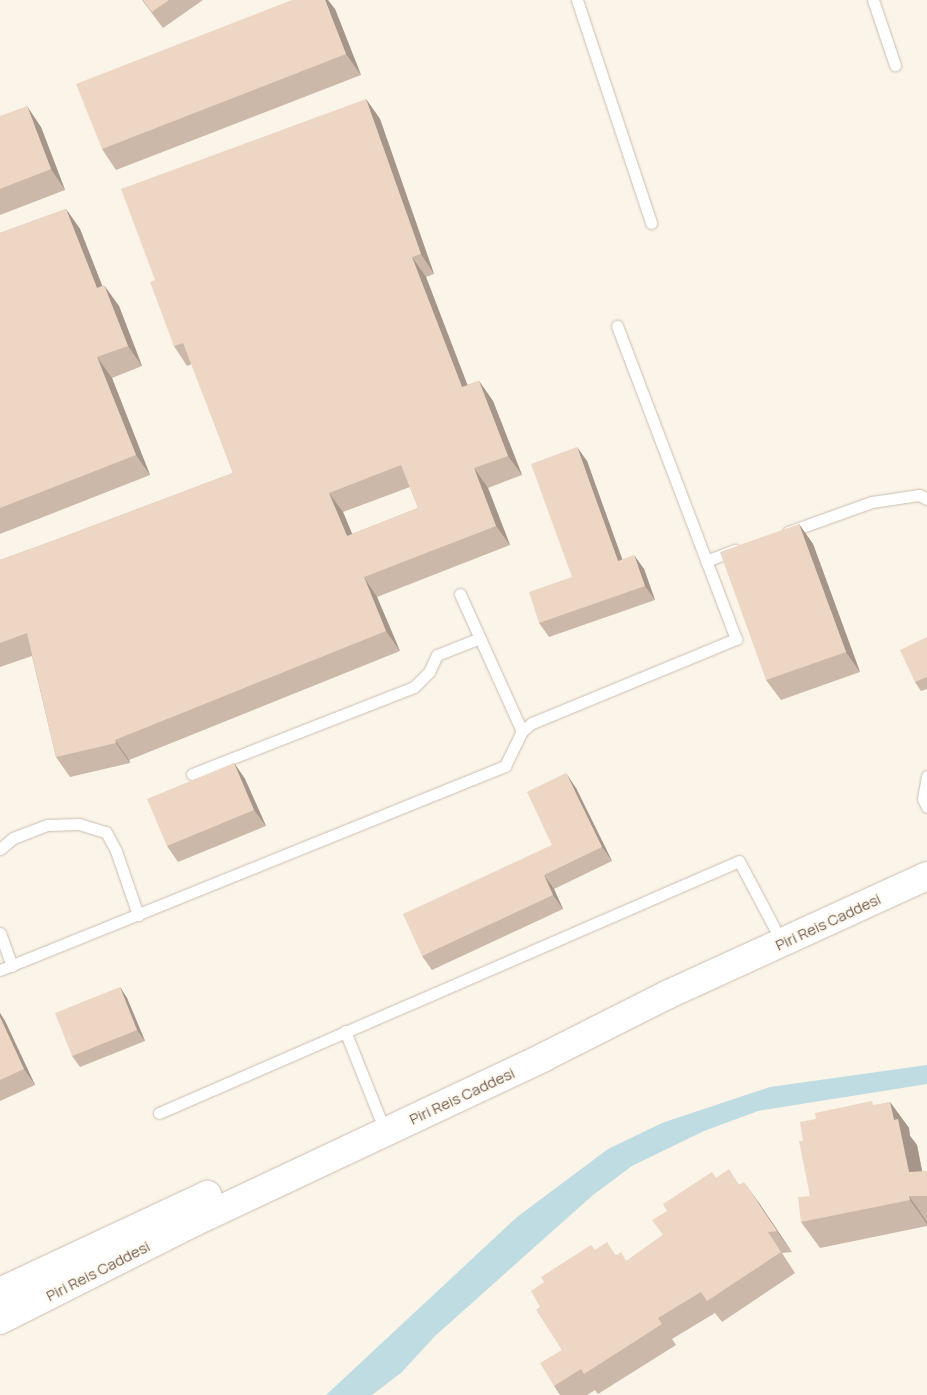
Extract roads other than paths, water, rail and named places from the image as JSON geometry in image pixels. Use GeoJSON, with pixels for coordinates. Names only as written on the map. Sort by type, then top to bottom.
{"type":"FeatureCollection","features":[{"type":"Feature","properties":{"kind":"main road","name":"Piri Reis Caddesi"},"geometry":{"type":"LineString","coordinates":[[0,1292],[379,1116],[927,855]]}},
{"type":"Feature","properties":{"kind":"main road","name":"Piri Reis Caddesi"},"geometry":{"type":"LineString","coordinates":[[0,1320],[194,1222],[544,1057],[667,995],[927,876]]}},
{"type":"Feature","properties":{"kind":"lane"},"geometry":{"type":"LineString","coordinates":[[577,0],[651,223]]}},
{"type":"Feature","properties":{"kind":"lane"},"geometry":{"type":"LineString","coordinates":[[873,0],[895,65]]}},
{"type":"Feature","properties":{"kind":"lane"},"geometry":{"type":"LineString","coordinates":[[0,970],[505,766],[522,732],[532,723],[736,639],[617,326]]}},
{"type":"Feature","properties":{"kind":"lane"},"geometry":{"type":"LineString","coordinates":[[780,534],[872,502],[919,495],[927,499]]}},
{"type":"Feature","properties":{"kind":"lane"},"geometry":{"type":"LineString","coordinates":[[706,561],[743,548]]}},
{"type":"Feature","properties":{"kind":"lane"},"geometry":{"type":"LineString","coordinates":[[460,594],[522,732]]}},
{"type":"Feature","properties":{"kind":"lane"},"geometry":{"type":"LineString","coordinates":[[192,774],[414,687],[429,672],[437,655],[480,638]]}},
{"type":"Feature","properties":{"kind":"lane"},"geometry":{"type":"LineString","coordinates":[[927,776],[923,799],[927,807]]}},
{"type":"Feature","properties":{"kind":"lane"},"geometry":{"type":"LineString","coordinates":[[0,849],[14,838],[47,824],[79,824],[106,832],[116,851],[138,915]]}},
{"type":"Feature","properties":{"kind":"lane"},"geometry":{"type":"LineString","coordinates":[[159,1113],[739,861],[774,927]]}},
{"type":"Feature","properties":{"kind":"lane"},"geometry":{"type":"LineString","coordinates":[[0,933],[12,966]]}},
{"type":"Feature","properties":{"kind":"lane"},"geometry":{"type":"LineString","coordinates":[[345,1031],[379,1116]]}},
{"type":"Feature","properties":{"kind":"water"},"geometry":{"type":"Polygon","coordinates":[[[927,1065],[927,1084],[758,1111],[704,1131],[632,1166],[593,1195],[435,1336],[402,1372],[372,1395],[326,1395],[517,1217],[608,1149],[662,1123],[770,1087],[927,1065]]]}}]}
